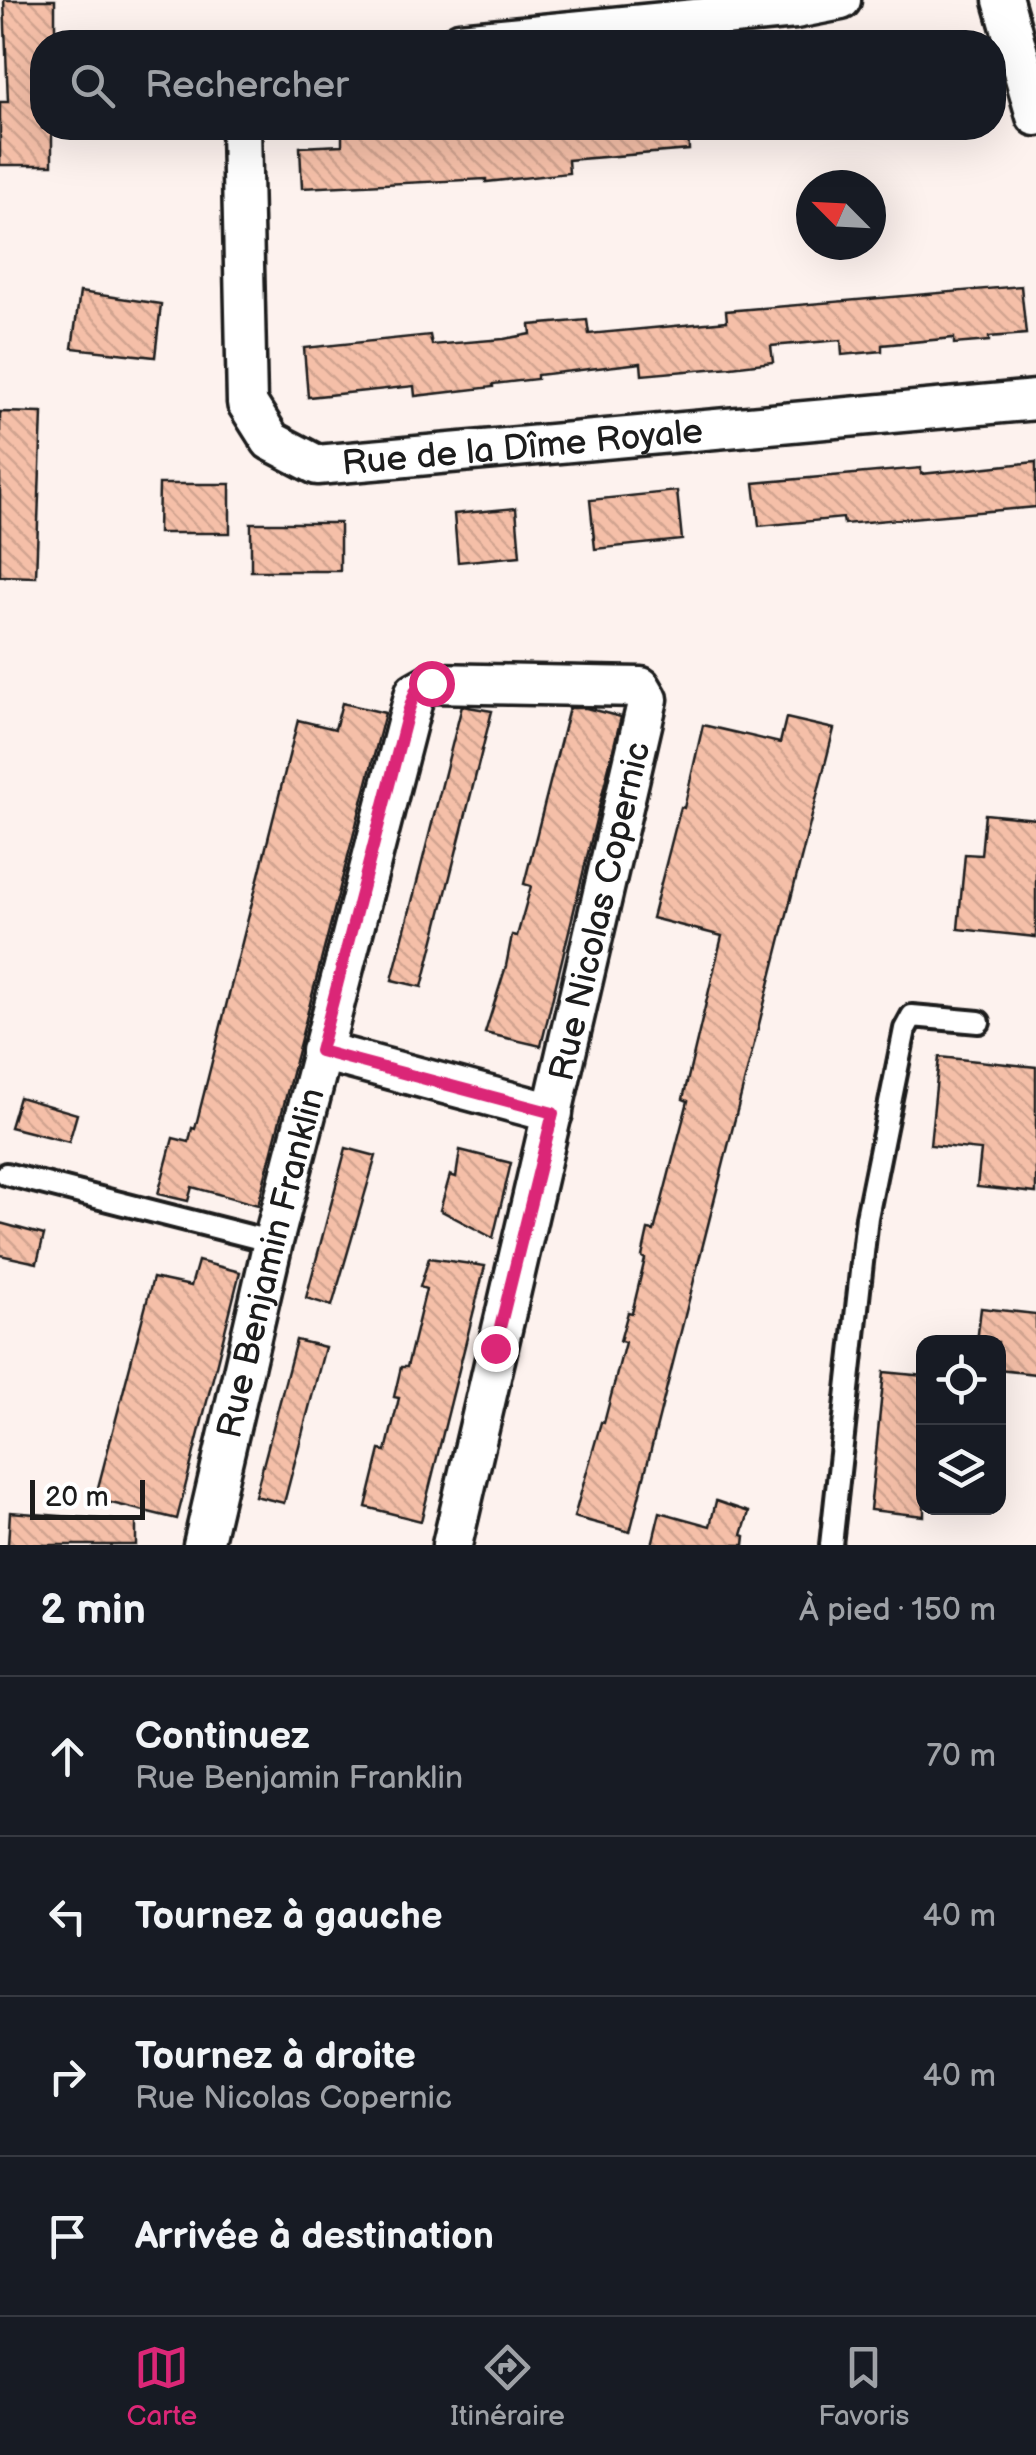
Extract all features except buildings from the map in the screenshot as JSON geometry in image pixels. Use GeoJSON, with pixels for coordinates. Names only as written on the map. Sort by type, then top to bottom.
{"type":"FeatureCollection","features":[{"type":"Feature","properties":{"kind":"street"},"geometry":{"type":"LineString","coordinates":[[586,30],[795,10],[841,0]]}},
{"type":"Feature","properties":{"kind":"street"},"geometry":{"type":"LineString","coordinates":[[1003,0],[1036,116]]}},
{"type":"Feature","properties":{"kind":"street","name":"Rue de la Dîme Royale"},"geometry":{"type":"LineString","coordinates":[[241,140],[247,402],[271,440],[317,465],[1036,400]]}},
{"type":"Feature","properties":{"kind":"street","name":"Rue Nicolas Copernic"},"geometry":{"type":"LineString","coordinates":[[415,692],[431,683],[641,688],[648,698],[452,1545]]}},
{"type":"Feature","properties":{"kind":"street","name":"Rue Benjamin Franklin"},"geometry":{"type":"LineString","coordinates":[[204,1545],[320,1051],[415,692]]}},
{"type":"Feature","properties":{"kind":"street"},"geometry":{"type":"LineString","coordinates":[[320,1051],[553,1113]]}},
{"type":"Feature","properties":{"kind":"lane"},"geometry":{"type":"LineString","coordinates":[[831,1545],[867,1216],[905,1028],[912,1016],[979,1022]]}},
{"type":"Feature","properties":{"kind":"lane"},"geometry":{"type":"LineString","coordinates":[[6,1174],[273,1242]]}},
{"type":"Feature","properties":{"kind":"route"},"geometry":{"type":"LineString","coordinates":[[431,683],[415,692],[408,712],[320,1051],[553,1113],[495,1348]]}}]}
